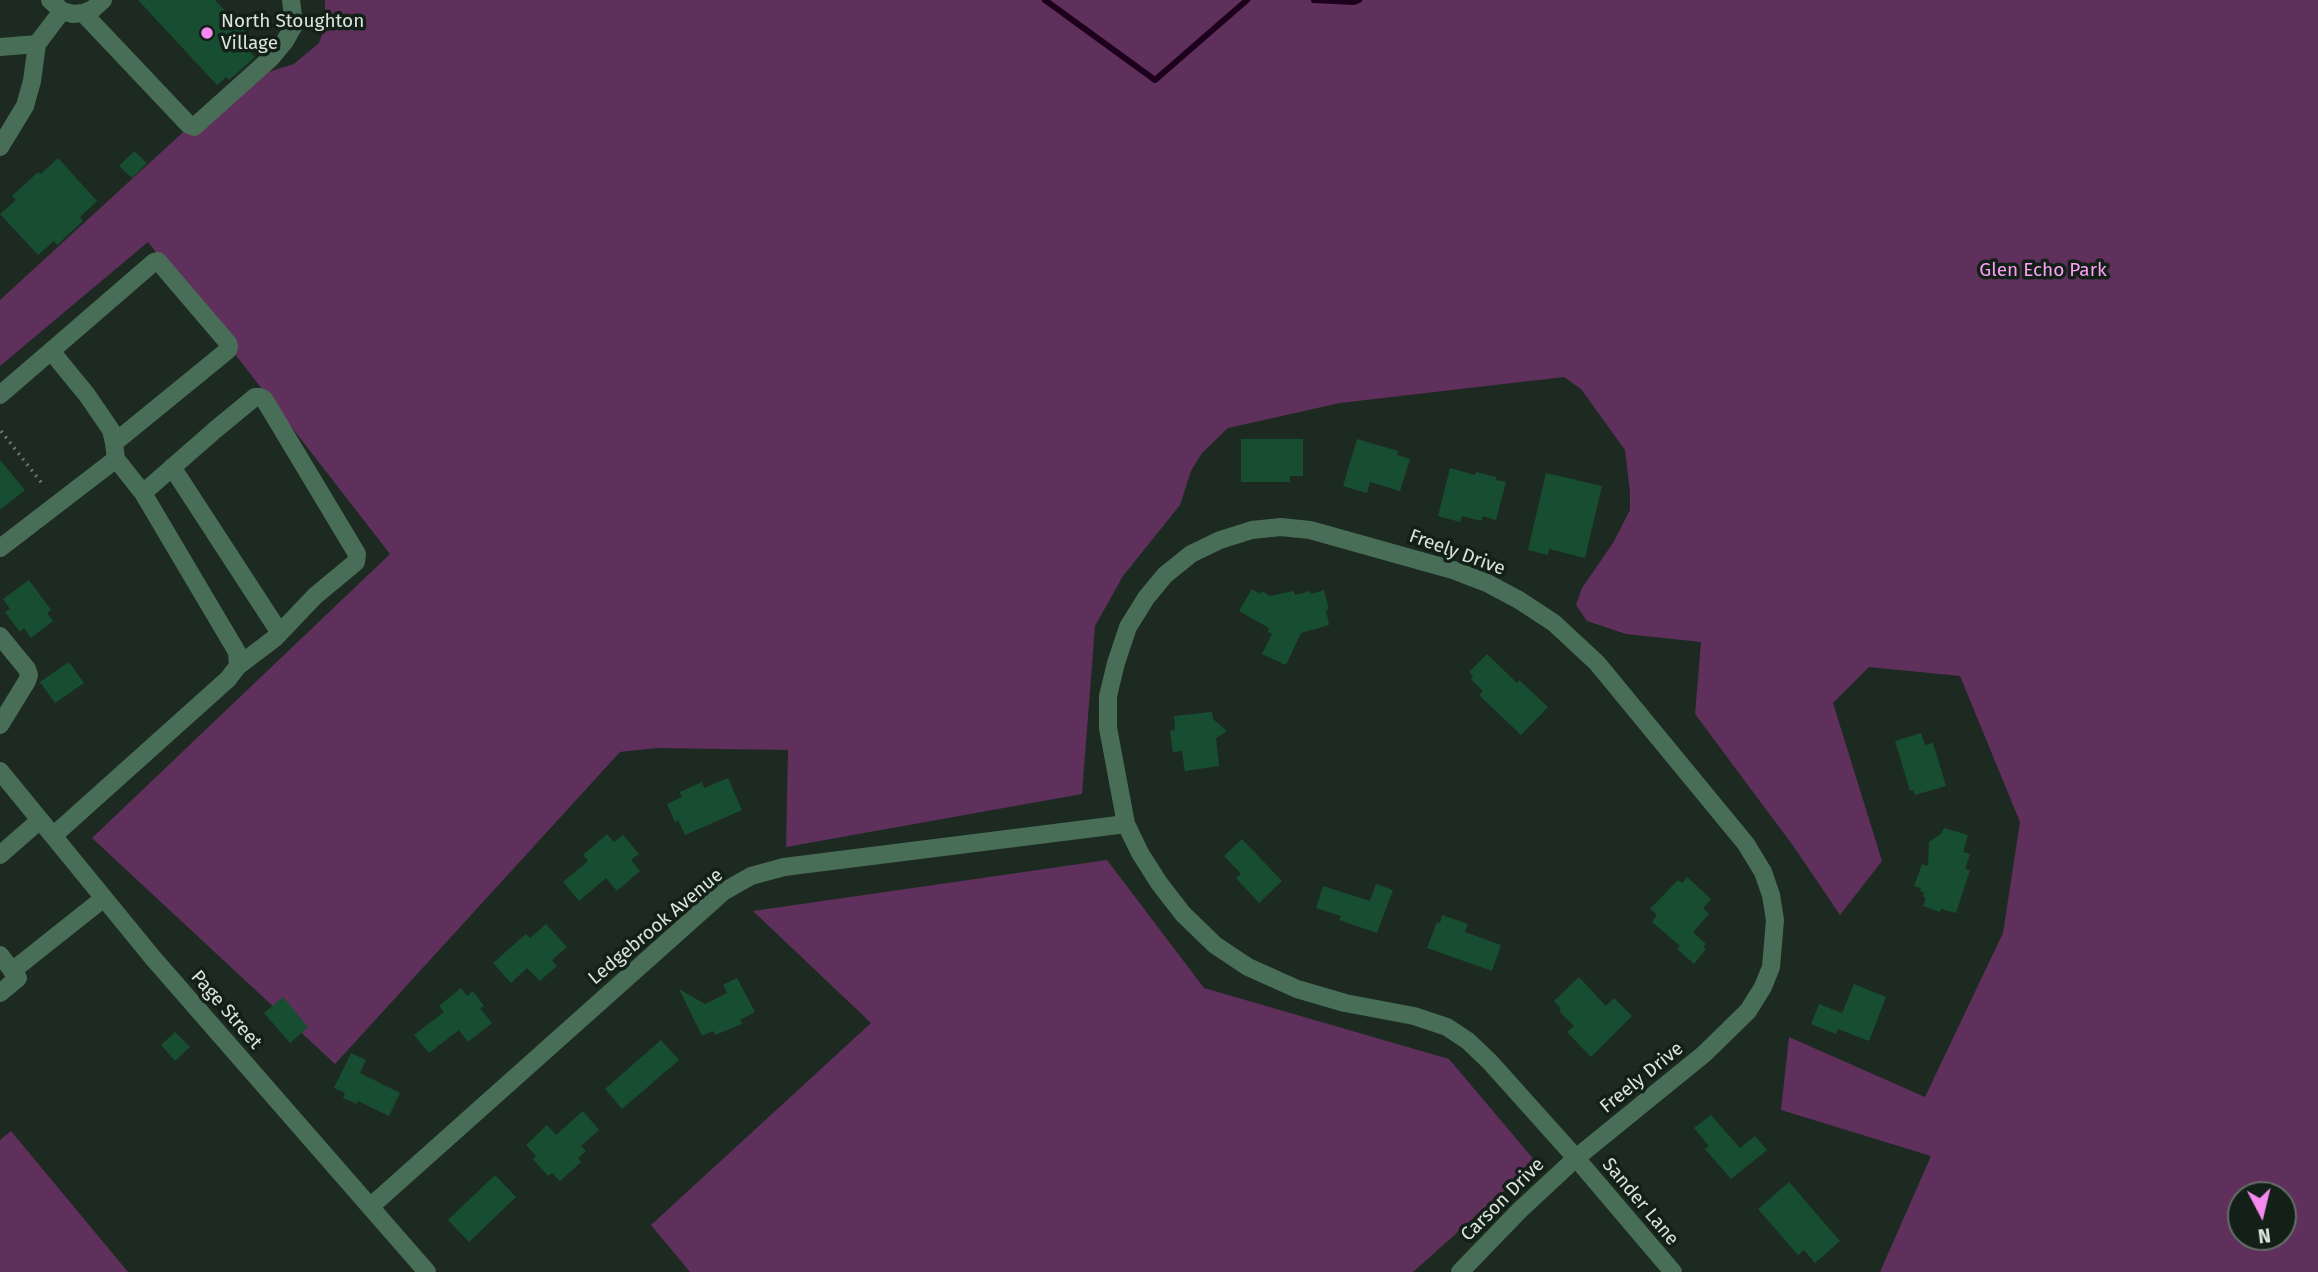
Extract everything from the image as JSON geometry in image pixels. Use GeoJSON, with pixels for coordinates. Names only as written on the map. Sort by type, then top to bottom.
{"type":"FeatureCollection","features":[{"type":"Feature","properties":{"kind":"street"},"geometry":{"type":"LineString","coordinates":[[0,147],[25,106],[37,44],[56,6],[73,14],[83,13],[103,0]]}},
{"type":"Feature","properties":{"kind":"street"},"geometry":{"type":"LineString","coordinates":[[83,13],[189,125],[194,127],[271,58],[285,41],[294,25],[291,0]]}},
{"type":"Feature","properties":{"kind":"street"},"geometry":{"type":"LineString","coordinates":[[0,47],[37,44]]}},
{"type":"Feature","properties":{"kind":"street"},"geometry":{"type":"LineString","coordinates":[[0,395],[158,261],[228,343],[228,350],[115,451],[0,548]]}},
{"type":"Feature","properties":{"kind":"street"},"geometry":{"type":"LineString","coordinates":[[51,351],[88,395],[111,430],[115,451],[231,640],[237,652],[238,666]]}},
{"type":"Feature","properties":{"kind":"street"},"geometry":{"type":"LineString","coordinates":[[53,836],[228,680],[238,666],[280,633],[315,596],[356,562],[357,554],[264,399],[255,397],[143,493]]}},
{"type":"Feature","properties":{"kind":"street"},"geometry":{"type":"LineString","coordinates":[[172,467],[280,633]]}},
{"type":"Feature","properties":{"kind":"street","name":"Freely Drive"},"geometry":{"type":"LineString","coordinates":[[1281,527],[1339,537],[1453,569],[1487,583],[1554,623],[1597,663],[1746,844],[1763,872],[1771,895],[1775,920],[1770,967],[1763,987],[1748,1011],[1704,1054],[1576,1158],[1490,1062],[1468,1041],[1447,1027],[1415,1016],[1345,1003],[1297,989],[1248,967],[1215,944],[1183,914],[1159,883],[1126,824],[1108,728],[1108,696],[1128,627],[1146,598],[1165,575],[1191,554],[1220,540],[1252,530],[1281,527]]}},
{"type":"Feature","properties":{"kind":"street"},"geometry":{"type":"LineString","coordinates":[[0,636],[29,675],[0,725]]}},
{"type":"Feature","properties":{"kind":"street","name":"Page Street"},"geometry":{"type":"LineString","coordinates":[[0,771],[189,999],[427,1272]]}},
{"type":"Feature","properties":{"kind":"street"},"geometry":{"type":"LineString","coordinates":[[0,855],[40,820]]}},
{"type":"Feature","properties":{"kind":"street","name":"Ledgebrook Avenue"},"geometry":{"type":"LineString","coordinates":[[370,1207],[723,892],[751,876],[798,866],[1126,824]]}},
{"type":"Feature","properties":{"kind":"street"},"geometry":{"type":"LineString","coordinates":[[12,971],[104,898]]}},
{"type":"Feature","properties":{"kind":"street"},"geometry":{"type":"LineString","coordinates":[[0,955],[18,978],[0,993]]}},
{"type":"Feature","properties":{"kind":"street","name":"Carson Drive"},"geometry":{"type":"LineString","coordinates":[[1460,1272],[1520,1210],[1576,1158]]}},
{"type":"Feature","properties":{"kind":"street","name":"Sander Lane"},"geometry":{"type":"LineString","coordinates":[[1576,1158],[1673,1272]]}},
{"type":"Feature","properties":{"kind":"path"},"geometry":{"type":"LineString","coordinates":[[1,431],[44,486]]}},
{"type":"Feature","properties":{"kind":"green space","name":"Glen Echo Park"},"geometry":{"type":"Polygon","coordinates":[[[325,0],[2318,0],[2318,1272],[1880,1272],[1931,1156],[1781,1110],[1789,1037],[1925,1097],[2003,933],[2020,822],[1960,676],[1869,667],[1833,703],[1882,861],[1840,915],[1794,847],[1695,714],[1701,642],[1626,634],[1587,621],[1576,605],[1582,588],[1613,543],[1630,510],[1630,492],[1625,450],[1581,389],[1564,377],[1340,403],[1228,428],[1202,453],[1191,471],[1180,505],[1123,576],[1095,626],[1082,794],[786,847],[788,750],[657,748],[620,752],[335,1064],[92,838],[390,554],[148,242],[0,366],[0,300],[229,90],[242,80],[294,64],[319,43],[325,26],[325,0]]]}},
{"type":"Feature","properties":{"kind":"green space"},"geometry":{"type":"Polygon","coordinates":[[[1107,860],[1204,988],[1449,1059],[1536,1162],[1413,1272],[690,1272],[651,1225],[871,1023],[753,911],[1107,860]]]}},
{"type":"Feature","properties":{"kind":"green space"},"geometry":{"type":"Polygon","coordinates":[[[11,1131],[128,1272],[0,1272],[0,1140],[11,1131]]]}},
{"type":"Feature","properties":{"kind":"building","name":"North Stoughton Village"},"geometry":{"type":"Polygon","coordinates":[[[138,0],[215,0],[259,47],[251,54],[255,57],[229,80],[226,77],[217,85],[138,0]]]}},
{"type":"Feature","properties":{"kind":"building"},"geometry":{"type":"Polygon","coordinates":[[[134,151],[147,163],[132,178],[119,166],[134,151]]]}},
{"type":"Feature","properties":{"kind":"building"},"geometry":{"type":"Polygon","coordinates":[[[58,158],[97,201],[80,217],[83,221],[57,245],[54,241],[38,255],[0,214],[16,200],[12,196],[58,158]]]}},
{"type":"Feature","properties":{"kind":"building"},"geometry":{"type":"Polygon","coordinates":[[[1241,439],[1303,439],[1303,476],[1290,476],[1290,482],[1241,482],[1241,439]]]}},
{"type":"Feature","properties":{"kind":"building"},"geometry":{"type":"Polygon","coordinates":[[[1357,439],[1398,451],[1397,455],[1410,459],[1400,491],[1370,482],[1367,493],[1343,486],[1357,439]]]}},
{"type":"Feature","properties":{"kind":"building"},"geometry":{"type":"Polygon","coordinates":[[[0,460],[25,490],[0,510],[0,460]]]}},
{"type":"Feature","properties":{"kind":"building"},"geometry":{"type":"Polygon","coordinates":[[[1450,468],[1496,477],[1496,480],[1506,482],[1496,520],[1483,516],[1481,521],[1462,516],[1460,522],[1438,516],[1450,468]]]}},
{"type":"Feature","properties":{"kind":"building"},"geometry":{"type":"Polygon","coordinates":[[[1546,473],[1602,486],[1585,558],[1549,549],[1548,555],[1528,550],[1546,473]]]}},
{"type":"Feature","properties":{"kind":"building"},"geometry":{"type":"Polygon","coordinates":[[[29,580],[51,610],[47,613],[53,621],[31,638],[24,628],[20,632],[5,612],[10,609],[3,599],[29,580]]]}},
{"type":"Feature","properties":{"kind":"building"},"geometry":{"type":"Polygon","coordinates":[[[1252,589],[1270,596],[1294,591],[1295,595],[1310,591],[1311,594],[1324,590],[1329,609],[1326,610],[1329,625],[1301,633],[1286,665],[1262,654],[1272,634],[1268,632],[1269,628],[1239,611],[1252,589]]]}},
{"type":"Feature","properties":{"kind":"building"},"geometry":{"type":"Polygon","coordinates":[[[1487,654],[1517,683],[1519,680],[1548,707],[1521,735],[1479,695],[1483,691],[1471,679],[1473,676],[1469,672],[1487,654]]]}},
{"type":"Feature","properties":{"kind":"building"},"geometry":{"type":"Polygon","coordinates":[[[69,662],[84,683],[55,703],[40,682],[69,662]]]}},
{"type":"Feature","properties":{"kind":"building"},"geometry":{"type":"Polygon","coordinates":[[[1212,712],[1213,719],[1227,731],[1216,738],[1219,766],[1185,771],[1182,751],[1173,752],[1170,731],[1175,730],[1174,716],[1212,712]]]}},
{"type":"Feature","properties":{"kind":"building"},"geometry":{"type":"Polygon","coordinates":[[[1921,733],[1925,745],[1933,743],[1946,786],[1915,795],[1913,790],[1910,791],[1895,741],[1921,733]]]}},
{"type":"Feature","properties":{"kind":"building"},"geometry":{"type":"Polygon","coordinates":[[[728,778],[742,810],[685,835],[678,820],[675,822],[667,804],[682,797],[680,792],[702,782],[704,788],[728,778]]]}},
{"type":"Feature","properties":{"kind":"building"},"geometry":{"type":"Polygon","coordinates":[[[1944,828],[1968,835],[1963,852],[1970,854],[1965,869],[1970,870],[1956,913],[1941,909],[1940,912],[1923,906],[1926,898],[1923,897],[1924,892],[1914,886],[1922,864],[1928,866],[1929,842],[1941,834],[1944,828]]]}},
{"type":"Feature","properties":{"kind":"building"},"geometry":{"type":"Polygon","coordinates":[[[607,834],[614,842],[623,835],[639,854],[631,860],[640,871],[617,891],[606,878],[579,901],[563,882],[588,861],[583,855],[607,834]]]}},
{"type":"Feature","properties":{"kind":"building"},"geometry":{"type":"Polygon","coordinates":[[[1242,839],[1282,881],[1259,903],[1236,878],[1241,874],[1224,856],[1242,839]]]}},
{"type":"Feature","properties":{"kind":"building"},"geometry":{"type":"Polygon","coordinates":[[[1687,877],[1711,899],[1703,908],[1709,914],[1693,932],[1706,944],[1703,947],[1706,949],[1694,964],[1677,949],[1680,946],[1652,922],[1657,915],[1650,909],[1678,880],[1682,883],[1687,877]]]}},
{"type":"Feature","properties":{"kind":"building"},"geometry":{"type":"Polygon","coordinates":[[[1376,884],[1393,890],[1377,933],[1339,920],[1341,916],[1316,908],[1323,886],[1370,901],[1376,884]]]}},
{"type":"Feature","properties":{"kind":"building"},"geometry":{"type":"Polygon","coordinates":[[[1442,915],[1468,924],[1465,932],[1501,945],[1492,971],[1427,948],[1442,915]]]}},
{"type":"Feature","properties":{"kind":"building"},"geometry":{"type":"Polygon","coordinates":[[[546,924],[567,947],[552,960],[557,966],[540,981],[527,968],[511,983],[493,963],[526,934],[530,938],[546,924]]]}},
{"type":"Feature","properties":{"kind":"building"},"geometry":{"type":"Polygon","coordinates":[[[1579,977],[1606,1006],[1614,998],[1632,1016],[1591,1057],[1567,1032],[1574,1026],[1559,1011],[1561,1009],[1554,1001],[1579,977]]]}},
{"type":"Feature","properties":{"kind":"building"},"geometry":{"type":"Polygon","coordinates":[[[737,978],[755,1012],[740,1020],[742,1024],[715,1035],[713,1031],[702,1036],[679,989],[705,1004],[727,993],[723,985],[737,978]]]}},
{"type":"Feature","properties":{"kind":"building"},"geometry":{"type":"Polygon","coordinates":[[[1854,984],[1886,997],[1869,1041],[1838,1029],[1836,1034],[1811,1024],[1819,1004],[1842,1013],[1854,984]]]}},
{"type":"Feature","properties":{"kind":"building"},"geometry":{"type":"Polygon","coordinates":[[[461,988],[467,996],[473,991],[484,1006],[480,1008],[492,1023],[468,1042],[459,1030],[429,1053],[414,1035],[444,1012],[439,1006],[461,988]]]}},
{"type":"Feature","properties":{"kind":"building"},"geometry":{"type":"Polygon","coordinates":[[[283,997],[308,1027],[290,1043],[264,1013],[283,997]]]}},
{"type":"Feature","properties":{"kind":"building"},"geometry":{"type":"Polygon","coordinates":[[[175,1032],[190,1047],[175,1061],[161,1045],[175,1032]]]}},
{"type":"Feature","properties":{"kind":"building"},"geometry":{"type":"Polygon","coordinates":[[[661,1040],[679,1060],[622,1109],[605,1089],[661,1040]]]}},
{"type":"Feature","properties":{"kind":"building"},"geometry":{"type":"Polygon","coordinates":[[[351,1053],[366,1060],[360,1073],[400,1093],[389,1116],[358,1101],[357,1104],[343,1098],[345,1093],[334,1088],[351,1053]]]}},
{"type":"Feature","properties":{"kind":"building"},"geometry":{"type":"Polygon","coordinates":[[[583,1111],[599,1130],[581,1146],[586,1151],[578,1158],[581,1162],[560,1181],[552,1173],[548,1176],[533,1159],[536,1156],[526,1145],[547,1125],[556,1135],[583,1111]]]}},
{"type":"Feature","properties":{"kind":"building"},"geometry":{"type":"Polygon","coordinates":[[[1711,1115],[1740,1148],[1755,1136],[1767,1150],[1731,1179],[1705,1149],[1709,1146],[1694,1128],[1711,1115]]]}},
{"type":"Feature","properties":{"kind":"building"},"geometry":{"type":"Polygon","coordinates":[[[495,1175],[516,1197],[469,1242],[448,1220],[495,1175]]]}},
{"type":"Feature","properties":{"kind":"building"},"geometry":{"type":"Polygon","coordinates":[[[1789,1182],[1840,1241],[1815,1263],[1804,1250],[1798,1255],[1758,1209],[1789,1182]]]}},
{"type":"Feature","properties":{"kind":"waterway"},"geometry":{"type":"LineString","coordinates":[[1045,0],[1155,80],[1247,0]]}},
{"type":"Feature","properties":{"kind":"waterway"},"geometry":{"type":"LineString","coordinates":[[1314,0],[1359,0]]}},
{"type":"Feature","properties":{"kind":"place","name":"North Stoughton Village"},"geometry":{"type":"Point","coordinates":[207,33]}}]}
